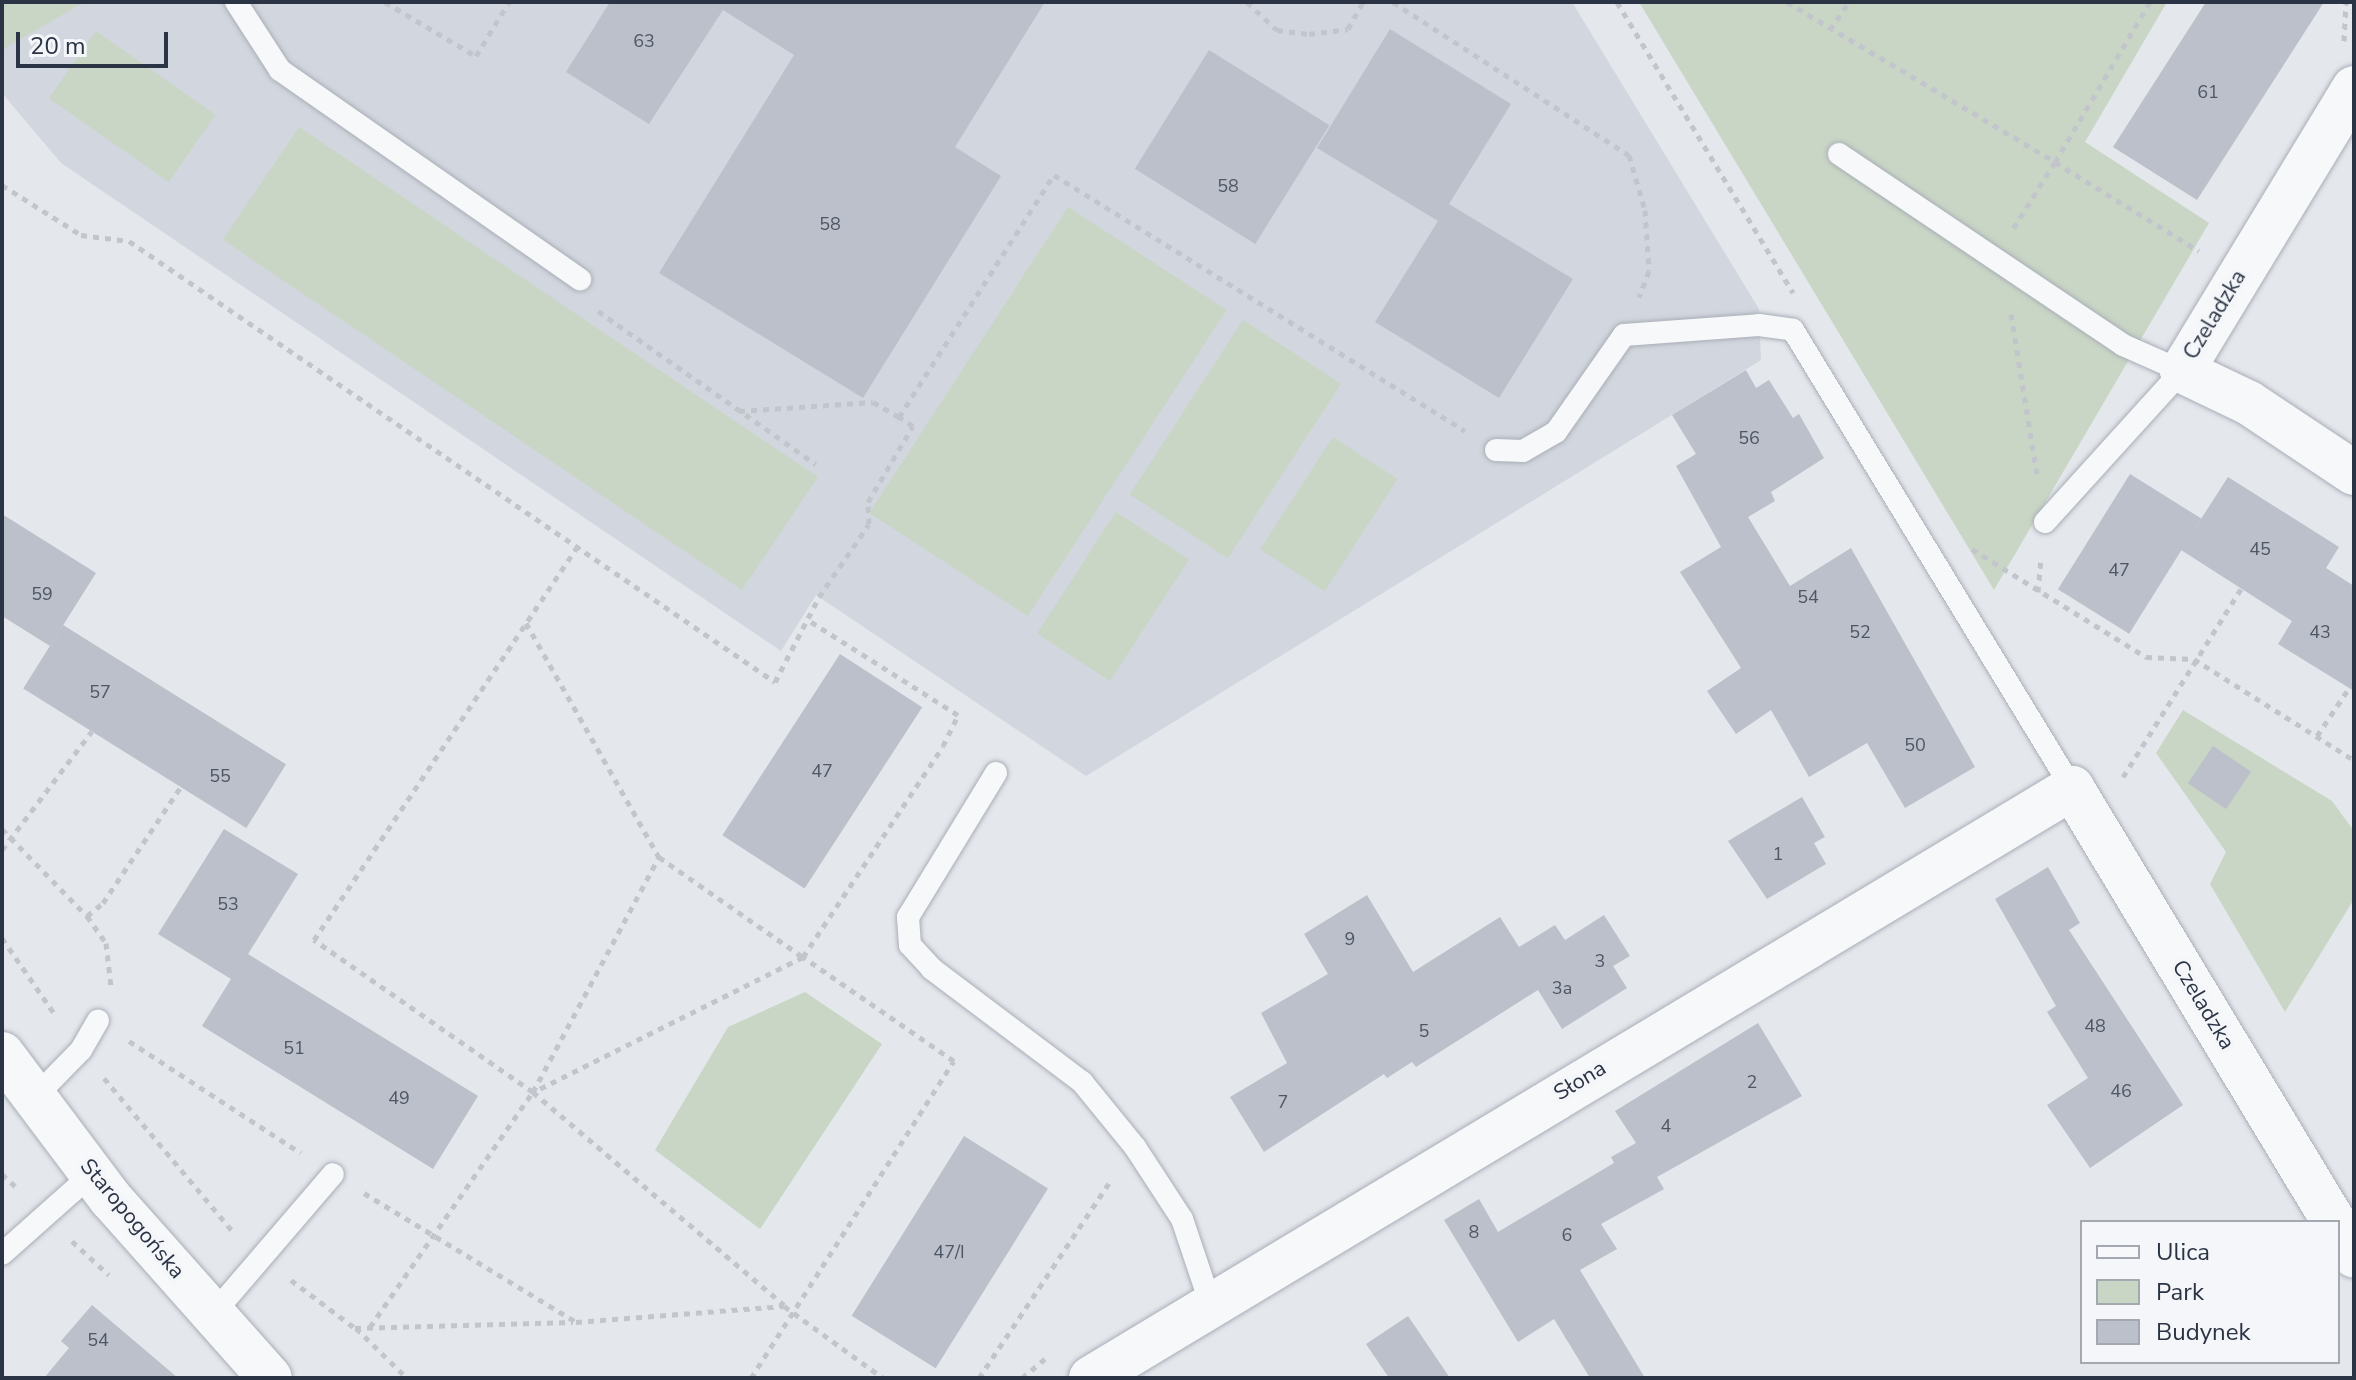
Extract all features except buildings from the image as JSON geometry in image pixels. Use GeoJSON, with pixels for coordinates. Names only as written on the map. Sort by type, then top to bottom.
{"type":"FeatureCollection","features":[{"type":"Feature","properties":{"kind":"street","name":"Czeladzka"},"geometry":{"type":"LineString","coordinates":[[2349,68],[2182,371],[2249,403],[2354,473]]}},
{"type":"Feature","properties":{"kind":"street","name":"Czeladzka"},"geometry":{"type":"LineString","coordinates":[[2072,788],[2333,1220]]}},
{"type":"Feature","properties":{"kind":"street","name":"Słona"},"geometry":{"type":"LineString","coordinates":[[1091,1378],[1210,1302],[2072,788]]}},
{"type":"Feature","properties":{"kind":"street","name":"Staropogońska"},"geometry":{"type":"LineString","coordinates":[[2,1054],[92,1174],[270,1378]]}},
{"type":"Feature","properties":{"kind":"street"},"geometry":{"type":"LineString","coordinates":[[2340,1232],[2354,1256]]}},
{"type":"Feature","properties":{"kind":"lane"},"geometry":{"type":"LineString","coordinates":[[236,2],[280,70],[580,279]]}},
{"type":"Feature","properties":{"kind":"lane"},"geometry":{"type":"LineString","coordinates":[[1839,154],[2123,345],[2182,371],[2045,522]]}},
{"type":"Feature","properties":{"kind":"lane"},"geometry":{"type":"LineString","coordinates":[[1496,450],[1523,451],[1556,432],[1624,335],[1759,325],[1793,330],[2072,788]]}},
{"type":"Feature","properties":{"kind":"lane"},"geometry":{"type":"LineString","coordinates":[[996,773],[908,917],[910,945],[932,969],[1082,1082],[1135,1147],[1182,1219],[1210,1302]]}},
{"type":"Feature","properties":{"kind":"lane"},"geometry":{"type":"LineString","coordinates":[[34,1098],[81,1050],[98,1021]]}},
{"type":"Feature","properties":{"kind":"lane"},"geometry":{"type":"LineString","coordinates":[[2,1254],[92,1174]]}},
{"type":"Feature","properties":{"kind":"lane"},"geometry":{"type":"LineString","coordinates":[[213,1314],[333,1174]]}},
{"type":"Feature","properties":{"kind":"path"},"geometry":{"type":"LineString","coordinates":[[385,2],[476,56],[509,2]]}},
{"type":"Feature","properties":{"kind":"path"},"geometry":{"type":"LineString","coordinates":[[1247,2],[1277,30],[1309,34],[1348,29],[1363,2]]}},
{"type":"Feature","properties":{"kind":"path"},"geometry":{"type":"LineString","coordinates":[[1393,2],[1629,155],[1645,210],[1649,271],[1624,335]]}},
{"type":"Feature","properties":{"kind":"path"},"geometry":{"type":"LineString","coordinates":[[1617,2],[1801,305]]}},
{"type":"Feature","properties":{"kind":"path"},"geometry":{"type":"LineString","coordinates":[[1787,2],[2205,255]]}},
{"type":"Feature","properties":{"kind":"path"},"geometry":{"type":"LineString","coordinates":[[1830,30],[1849,2]]}},
{"type":"Feature","properties":{"kind":"path"},"geometry":{"type":"LineString","coordinates":[[2026,409],[2003,264],[2055,162],[2150,2]]}},
{"type":"Feature","properties":{"kind":"path"},"geometry":{"type":"LineString","coordinates":[[2346,2],[2349,68]]}},
{"type":"Feature","properties":{"kind":"path"},"geometry":{"type":"LineString","coordinates":[[899,417],[1054,175],[1496,450]]}},
{"type":"Feature","properties":{"kind":"path"},"geometry":{"type":"LineString","coordinates":[[2,185],[81,235],[129,241],[775,682],[807,619],[869,524],[868,502],[913,426],[873,402],[739,411]]}},
{"type":"Feature","properties":{"kind":"path"},"geometry":{"type":"LineString","coordinates":[[580,279],[602,317],[816,464]]}},
{"type":"Feature","properties":{"kind":"path"},"geometry":{"type":"LineString","coordinates":[[1962,542],[2146,657],[2194,659],[2354,760]]}},
{"type":"Feature","properties":{"kind":"path"},"geometry":{"type":"LineString","coordinates":[[578,546],[314,940],[533,1092],[784,1306],[883,1378]]}},
{"type":"Feature","properties":{"kind":"path"},"geometry":{"type":"LineString","coordinates":[[2118,785],[2194,659],[2241,589]]}},
{"type":"Feature","properties":{"kind":"path"},"geometry":{"type":"LineString","coordinates":[[533,1092],[803,957],[943,746],[958,715],[807,619]]}},
{"type":"Feature","properties":{"kind":"path"},"geometry":{"type":"LineString","coordinates":[[526,623],[659,857],[954,1061],[751,1378]]}},
{"type":"Feature","properties":{"kind":"path"},"geometry":{"type":"LineString","coordinates":[[2317,736],[2349,688]]}},
{"type":"Feature","properties":{"kind":"path"},"geometry":{"type":"LineString","coordinates":[[2,850],[12,843],[92,731]]}},
{"type":"Feature","properties":{"kind":"path"},"geometry":{"type":"LineString","coordinates":[[87,916],[103,903],[180,788]]}},
{"type":"Feature","properties":{"kind":"path"},"geometry":{"type":"LineString","coordinates":[[2,829],[12,843],[87,916],[106,943],[111,988],[98,1021],[333,1174],[576,1322]]}},
{"type":"Feature","properties":{"kind":"path"},"geometry":{"type":"LineString","coordinates":[[370,1327],[533,1092],[659,857]]}},
{"type":"Feature","properties":{"kind":"path"},"geometry":{"type":"LineString","coordinates":[[2,938],[81,1050],[223,1223],[261,1258],[355,1328],[407,1378]]}},
{"type":"Feature","properties":{"kind":"path"},"geometry":{"type":"LineString","coordinates":[[979,1378],[1082,1218],[1135,1147]]}},
{"type":"Feature","properties":{"kind":"path"},"geometry":{"type":"LineString","coordinates":[[355,1328],[576,1322],[784,1306]]}},
{"type":"Feature","properties":{"kind":"path"},"geometry":{"type":"LineString","coordinates":[[1022,1378],[1052,1353]]}},
{"type":"Feature","properties":{"kind":"shaded area"},"geometry":{"type":"Polygon","coordinates":[[[2,2],[1572,2],[1759,309],[1761,360],[1086,776],[816,595],[781,651],[61,163],[2,93],[2,2]]]}},
{"type":"Feature","properties":{"kind":"green space"},"geometry":{"type":"Polygon","coordinates":[[[2,2],[84,2],[2,50],[2,2]]]}},
{"type":"Feature","properties":{"kind":"green space"},"geometry":{"type":"Polygon","coordinates":[[[1639,2],[2167,2],[2085,142],[2209,223],[1994,590],[1639,2]]]}},
{"type":"Feature","properties":{"kind":"green space"},"geometry":{"type":"Polygon","coordinates":[[[96,31],[216,115],[169,182],[49,98],[96,31]]]}},
{"type":"Feature","properties":{"kind":"green space"},"geometry":{"type":"Polygon","coordinates":[[[299,127],[818,477],[742,590],[223,240],[299,127]]]}},
{"type":"Feature","properties":{"kind":"green space"},"geometry":{"type":"Polygon","coordinates":[[[1068,207],[1227,310],[1028,616],[869,513],[1068,207]]]}},
{"type":"Feature","properties":{"kind":"green space"},"geometry":{"type":"Polygon","coordinates":[[[1243,320],[1341,384],[1228,558],[1130,494],[1243,320]]]}},
{"type":"Feature","properties":{"kind":"green space"},"geometry":{"type":"Polygon","coordinates":[[[1333,437],[1398,479],[1325,591],[1260,549],[1333,437]]]}},
{"type":"Feature","properties":{"kind":"green space"},"geometry":{"type":"Polygon","coordinates":[[[1116,512],[1189,559],[1110,681],[1037,634],[1116,512]]]}},
{"type":"Feature","properties":{"kind":"green space"},"geometry":{"type":"Polygon","coordinates":[[[2183,710],[2332,801],[2354,831],[2354,899],[2285,1012],[2210,884],[2226,852],[2156,753],[2183,710]]]}},
{"type":"Feature","properties":{"kind":"green space"},"geometry":{"type":"Polygon","coordinates":[[[805,992],[882,1044],[760,1229],[655,1150],[728,1027],[805,992]]]}}]}
